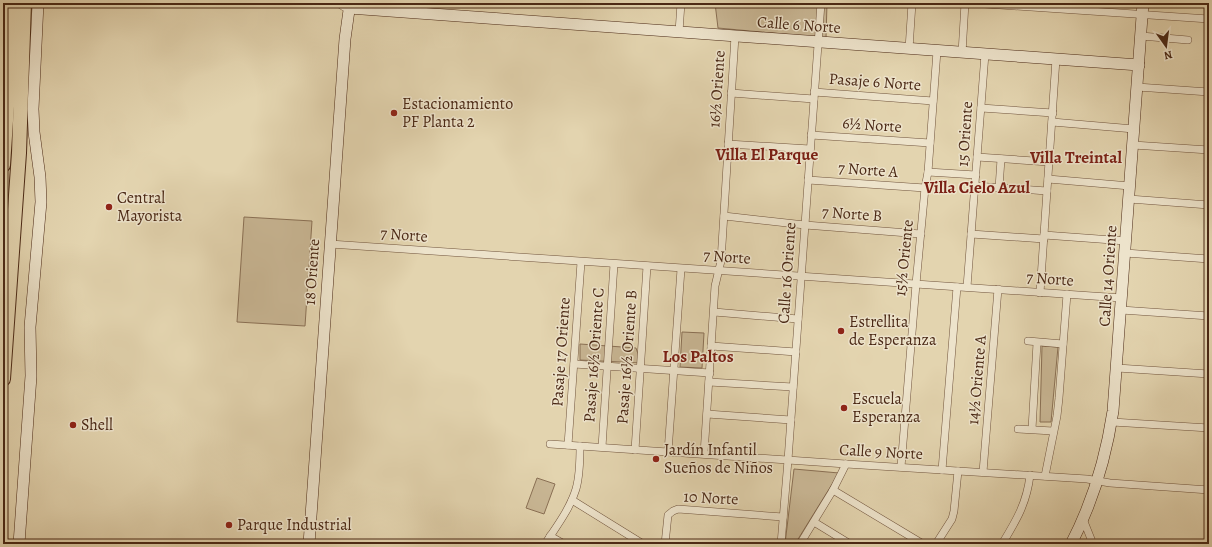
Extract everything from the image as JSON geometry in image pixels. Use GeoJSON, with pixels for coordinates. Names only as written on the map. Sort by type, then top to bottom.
{"type":"FeatureCollection","features":[{"type":"Feature","properties":{"kind":"highway"},"geometry":{"type":"LineString","coordinates":[[3,165],[14,3]]}},
{"type":"Feature","properties":{"kind":"highway"},"geometry":{"type":"LineString","coordinates":[[3,379],[19,153],[24,3]]}},
{"type":"Feature","properties":{"kind":"street"},"geometry":{"type":"LineString","coordinates":[[19,544],[31,376],[30,327],[41,202],[33,109],[38,3]]}},
{"type":"Feature","properties":{"kind":"street","name":"Calle 6 Norte"},"geometry":{"type":"LineString","coordinates":[[338,3],[344,7],[350,6],[1139,66]]}},
{"type":"Feature","properties":{"kind":"street"},"geometry":{"type":"LineString","coordinates":[[679,32],[681,3]]}},
{"type":"Feature","properties":{"kind":"street","name":"Calle 16 Oriente"},"geometry":{"type":"LineString","coordinates":[[781,544],[821,3]]}},
{"type":"Feature","properties":{"kind":"street"},"geometry":{"type":"LineString","coordinates":[[909,49],[912,3]]}},
{"type":"Feature","properties":{"kind":"street"},"geometry":{"type":"LineString","coordinates":[[962,53],[965,3]]}},
{"type":"Feature","properties":{"kind":"street"},"geometry":{"type":"LineString","coordinates":[[970,3],[1209,19]]}},
{"type":"Feature","properties":{"kind":"street","name":"Calle 14 Oriente"},"geometry":{"type":"LineString","coordinates":[[1071,544],[1083,519],[1097,481],[1112,422],[1143,3]]}},
{"type":"Feature","properties":{"kind":"street","name":"18 Oriente"},"geometry":{"type":"LineString","coordinates":[[309,544],[345,39],[350,6]]}},
{"type":"Feature","properties":{"kind":"street","name":"16½ Oriente"},"geometry":{"type":"LineString","coordinates":[[704,454],[715,286],[719,271],[724,216],[735,36]]}},
{"type":"Feature","properties":{"kind":"street"},"geometry":{"type":"LineString","coordinates":[[1141,36],[1188,40]]}},
{"type":"Feature","properties":{"kind":"street","name":"15½ Oriente"},"geometry":{"type":"LineString","coordinates":[[901,467],[916,284],[925,188],[928,172],[937,51]]}},
{"type":"Feature","properties":{"kind":"street","name":"15 Oriente"},"geometry":{"type":"LineString","coordinates":[[967,287],[985,54]]}},
{"type":"Feature","properties":{"kind":"street"},"geometry":{"type":"LineString","coordinates":[[1040,292],[1056,60]]}},
{"type":"Feature","properties":{"kind":"street"},"geometry":{"type":"LineString","coordinates":[[1137,87],[1206,91],[1209,85]]}},
{"type":"Feature","properties":{"kind":"street","name":"Pasaje 6 Norte"},"geometry":{"type":"LineString","coordinates":[[731,92],[933,101]]}},
{"type":"Feature","properties":{"kind":"street"},"geometry":{"type":"LineString","coordinates":[[981,108],[1052,113]]}},
{"type":"Feature","properties":{"kind":"street"},"geometry":{"type":"LineString","coordinates":[[1052,122],[1134,129]]}},
{"type":"Feature","properties":{"kind":"street","name":"6½ Norte"},"geometry":{"type":"LineString","coordinates":[[811,135],[930,143]]}},
{"type":"Feature","properties":{"kind":"street"},"geometry":{"type":"LineString","coordinates":[[728,144],[810,149]]}},
{"type":"Feature","properties":{"kind":"street"},"geometry":{"type":"LineString","coordinates":[[1133,145],[1209,150]]}},
{"type":"Feature","properties":{"kind":"street"},"geometry":{"type":"LineString","coordinates":[[977,157],[1049,162]]}},
{"type":"Feature","properties":{"kind":"street"},"geometry":{"type":"LineString","coordinates":[[999,188],[1001,159]]}},
{"type":"Feature","properties":{"kind":"street"},"geometry":{"type":"LineString","coordinates":[[928,172],[976,176]]}},
{"type":"Feature","properties":{"kind":"street"},"geometry":{"type":"LineString","coordinates":[[1048,179],[1130,186]]}},
{"type":"Feature","properties":{"kind":"street","name":"7 Norte A"},"geometry":{"type":"LineString","coordinates":[[808,180],[925,188]]}},
{"type":"Feature","properties":{"kind":"street"},"geometry":{"type":"LineString","coordinates":[[975,186],[1047,191]]}},
{"type":"Feature","properties":{"kind":"street"},"geometry":{"type":"LineString","coordinates":[[1129,199],[1209,205]]}},
{"type":"Feature","properties":{"kind":"street","name":"7 Norte B"},"geometry":{"type":"LineString","coordinates":[[724,216],[805,225],[921,234]]}},
{"type":"Feature","properties":{"kind":"street"},"geometry":{"type":"LineString","coordinates":[[971,234],[1126,241]]}},
{"type":"Feature","properties":{"kind":"street","name":"7 Norte"},"geometry":{"type":"LineString","coordinates":[[330,244],[1122,298]]}},
{"type":"Feature","properties":{"kind":"street"},"geometry":{"type":"LineString","coordinates":[[1125,252],[1209,259]]}},
{"type":"Feature","properties":{"kind":"street","name":"Pasaje 17 Oriente"},"geometry":{"type":"LineString","coordinates":[[568,445],[581,262]]}},
{"type":"Feature","properties":{"kind":"street","name":"Pasaje 16½ Oriente C"},"geometry":{"type":"LineString","coordinates":[[602,447],[614,264]]}},
{"type":"Feature","properties":{"kind":"street","name":"Pasaje 16½ Oriente B"},"geometry":{"type":"LineString","coordinates":[[635,450],[647,266]]}},
{"type":"Feature","properties":{"kind":"street"},"geometry":{"type":"LineString","coordinates":[[668,452],[681,269]]}},
{"type":"Feature","properties":{"kind":"street"},"geometry":{"type":"LineString","coordinates":[[942,470],[957,287]]}},
{"type":"Feature","properties":{"kind":"street","name":"14½ Oriente A"},"geometry":{"type":"LineString","coordinates":[[983,472],[998,290]]}},
{"type":"Feature","properties":{"kind":"street"},"geometry":{"type":"LineString","coordinates":[[1045,476],[1058,404],[1067,294]]}},
{"type":"Feature","properties":{"kind":"street"},"geometry":{"type":"LineString","coordinates":[[1121,310],[1209,316]]}},
{"type":"Feature","properties":{"kind":"street"},"geometry":{"type":"LineString","coordinates":[[714,312],[798,319]]}},
{"type":"Feature","properties":{"kind":"street"},"geometry":{"type":"LineString","coordinates":[[1028,342],[1063,344]]}},
{"type":"Feature","properties":{"kind":"street"},"geometry":{"type":"LineString","coordinates":[[1032,429],[1037,343]]}},
{"type":"Feature","properties":{"kind":"street"},"geometry":{"type":"LineString","coordinates":[[711,346],[796,352]]}},
{"type":"Feature","properties":{"kind":"street"},"geometry":{"type":"LineString","coordinates":[[574,364],[710,373]]}},
{"type":"Feature","properties":{"kind":"street"},"geometry":{"type":"LineString","coordinates":[[1117,368],[1209,374]]}},
{"type":"Feature","properties":{"kind":"street"},"geometry":{"type":"LineString","coordinates":[[709,382],[793,387]]}},
{"type":"Feature","properties":{"kind":"street"},"geometry":{"type":"LineString","coordinates":[[707,414],[791,420]]}},
{"type":"Feature","properties":{"kind":"street"},"geometry":{"type":"LineString","coordinates":[[1112,422],[1209,428]]}},
{"type":"Feature","properties":{"kind":"street"},"geometry":{"type":"LineString","coordinates":[[1018,429],[1053,431]]}},
{"type":"Feature","properties":{"kind":"street","name":"Calle 9 Norte"},"geometry":{"type":"LineString","coordinates":[[550,444],[1045,476],[1087,479],[1110,483],[1209,490]]}},
{"type":"Feature","properties":{"kind":"street"},"geometry":{"type":"LineString","coordinates":[[545,544],[572,500],[579,476],[580,446]]}},
{"type":"Feature","properties":{"kind":"street"},"geometry":{"type":"LineString","coordinates":[[800,544],[833,490],[846,464]]}},
{"type":"Feature","properties":{"kind":"street"},"geometry":{"type":"LineString","coordinates":[[936,544],[953,515],[958,471]]}},
{"type":"Feature","properties":{"kind":"street"},"geometry":{"type":"LineString","coordinates":[[1002,544],[1014,525],[1024,503],[1030,475]]}},
{"type":"Feature","properties":{"kind":"street"},"geometry":{"type":"LineString","coordinates":[[833,490],[923,544]]}},
{"type":"Feature","properties":{"kind":"street"},"geometry":{"type":"LineString","coordinates":[[572,500],[643,544]]}},
{"type":"Feature","properties":{"kind":"street","name":"10 Norte"},"geometry":{"type":"LineString","coordinates":[[665,544],[668,515],[678,509],[783,517]]}},
{"type":"Feature","properties":{"kind":"street"},"geometry":{"type":"LineString","coordinates":[[1083,519],[1093,543],[1108,544]]}},
{"type":"Feature","properties":{"kind":"street"},"geometry":{"type":"LineString","coordinates":[[814,522],[850,544]]}},
{"type":"Feature","properties":{"kind":"street"},"geometry":{"type":"LineString","coordinates":[[550,536],[564,544]]}},
{"type":"Feature","properties":{"kind":"shaded area"},"geometry":{"type":"Polygon","coordinates":[[[715,3],[827,3],[826,38],[718,28],[715,3]]]}},
{"type":"Feature","properties":{"kind":"shaded area"},"geometry":{"type":"Polygon","coordinates":[[[244,217],[312,221],[305,326],[237,322],[244,217]]]}},
{"type":"Feature","properties":{"kind":"shaded area"},"geometry":{"type":"Polygon","coordinates":[[[682,332],[704,333],[702,368],[680,367],[682,332]]]}},
{"type":"Feature","properties":{"kind":"shaded area"},"geometry":{"type":"Polygon","coordinates":[[[580,344],[636,348],[641,363],[580,360],[580,344]]]}},
{"type":"Feature","properties":{"kind":"shaded area"},"geometry":{"type":"Polygon","coordinates":[[[1042,346],[1058,347],[1051,422],[1040,422],[1042,346]]]}},
{"type":"Feature","properties":{"kind":"shaded area"},"geometry":{"type":"Polygon","coordinates":[[[794,469],[839,473],[795,544],[785,544],[794,469]]]}},
{"type":"Feature","properties":{"kind":"shaded area"},"geometry":{"type":"Polygon","coordinates":[[[537,478],[555,484],[544,514],[526,508],[537,478]]]}},
{"type":"Feature","properties":{"kind":"place","name":"Estacionamiento PF Planta 2"},"geometry":{"type":"Point","coordinates":[394,113]}},
{"type":"Feature","properties":{"kind":"place","name":"Central Mayorista"},"geometry":{"type":"Point","coordinates":[109,207]}},
{"type":"Feature","properties":{"kind":"place","name":"Estrellita de Esperanza"},"geometry":{"type":"Point","coordinates":[841,331]}},
{"type":"Feature","properties":{"kind":"place","name":"Escuela Esperanza"},"geometry":{"type":"Point","coordinates":[844,408]}},
{"type":"Feature","properties":{"kind":"place","name":"Shell"},"geometry":{"type":"Point","coordinates":[73,425]}},
{"type":"Feature","properties":{"kind":"place","name":"Jardín Infantil Sueños de Niños"},"geometry":{"type":"Point","coordinates":[656,459]}},
{"type":"Feature","properties":{"kind":"place","name":"Parque Industrial"},"geometry":{"type":"Point","coordinates":[229,525]}},
{"type":"Feature","properties":{"kind":"district","name":"Villa El Parque"},"geometry":{"type":"Point","coordinates":[767,154]}},
{"type":"Feature","properties":{"kind":"district","name":"Villa Treintal"},"geometry":{"type":"Point","coordinates":[1076,157]}},
{"type":"Feature","properties":{"kind":"district","name":"Villa Cielo Azul"},"geometry":{"type":"Point","coordinates":[977,187]}},
{"type":"Feature","properties":{"kind":"district","name":"Los Paltos"},"geometry":{"type":"Point","coordinates":[698,356]}}]}
